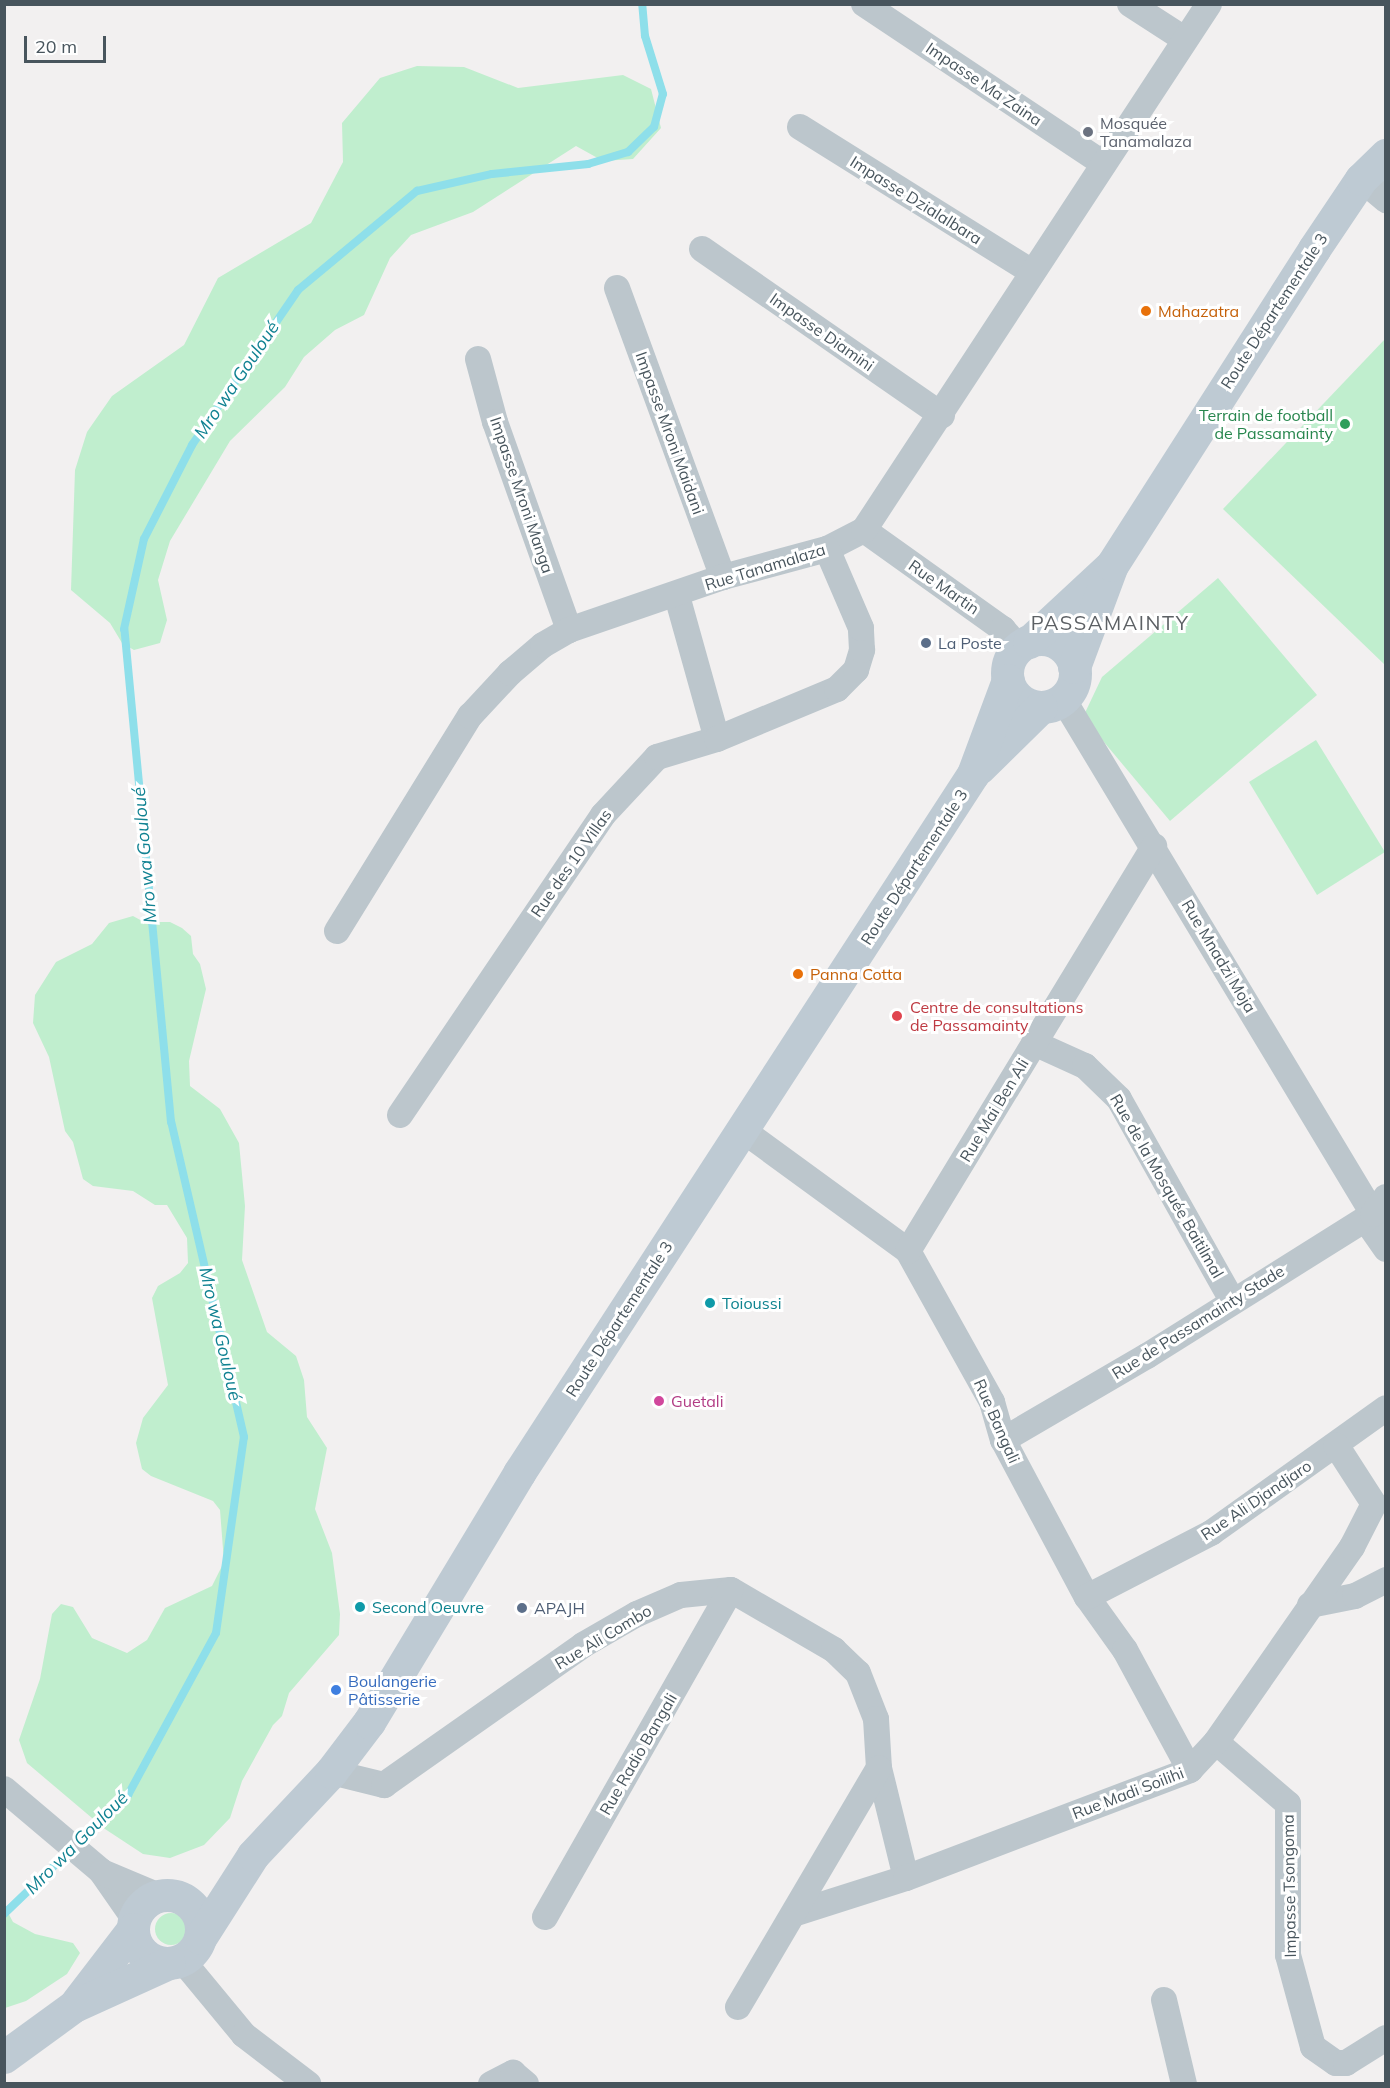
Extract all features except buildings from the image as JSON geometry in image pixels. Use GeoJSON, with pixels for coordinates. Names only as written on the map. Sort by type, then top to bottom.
{"type":"FeatureCollection","features":[{"type":"Feature","properties":{"kind":"main road","name":"Route Départementale 3"},"geometry":{"type":"LineString","coordinates":[[1074,667],[1112,565],[1361,178],[1386,155]]}},
{"type":"Feature","properties":{"kind":"main road","name":"Route Départementale 3"},"geometry":{"type":"LineString","coordinates":[[1024,645],[1112,565]]}},
{"type":"Feature","properties":{"kind":"main road"},"geometry":{"type":"LineString","coordinates":[[1052,641],[1070,656],[1074,667],[1071,690],[1052,703],[1020,700],[1008,680],[1007,668],[1024,645],[1052,641]]}},
{"type":"Feature","properties":{"kind":"main road","name":"Route Départementale 3"},"geometry":{"type":"LineString","coordinates":[[184,1954],[254,1855],[332,1772],[369,1722],[519,1473],[973,774],[1008,680]]}},
{"type":"Feature","properties":{"kind":"main road","name":"Route Départementale 3"},"geometry":{"type":"LineString","coordinates":[[973,774],[1052,703]]}},
{"type":"Feature","properties":{"kind":"main road","name":"Route Départementale 3"},"geometry":{"type":"LineString","coordinates":[[168,1896],[217,1878],[254,1855]]}},
{"type":"Feature","properties":{"kind":"main road"},"geometry":{"type":"LineString","coordinates":[[4,2057],[74,2006],[184,1954],[199,1917],[194,1908],[168,1896],[143,1905],[134,1925],[74,2006]]}},
{"type":"Feature","properties":{"kind":"main road"},"geometry":{"type":"LineString","coordinates":[[134,1925],[135,1940],[148,1957],[184,1954]]}},
{"type":"Feature","properties":{"kind":"street","name":"Impasse Ma Zaina"},"geometry":{"type":"LineString","coordinates":[[864,4],[1104,164]]}},
{"type":"Feature","properties":{"kind":"street"},"geometry":{"type":"LineString","coordinates":[[1130,4],[1184,39]]}},
{"type":"Feature","properties":{"kind":"street","name":"Rue Tanamalaza"},"geometry":{"type":"LineString","coordinates":[[337,931],[470,717],[510,673],[569,630],[677,596],[723,577],[827,549],[864,530],[942,415],[1032,272],[1209,4]]}},
{"type":"Feature","properties":{"kind":"street","name":"Impasse Dzialalbara"},"geometry":{"type":"LineString","coordinates":[[800,127],[1032,272]]}},
{"type":"Feature","properties":{"kind":"street"},"geometry":{"type":"LineString","coordinates":[[1361,178],[1386,200]]}},
{"type":"Feature","properties":{"kind":"street","name":"Impasse Diamini"},"geometry":{"type":"LineString","coordinates":[[702,249],[942,415]]}},
{"type":"Feature","properties":{"kind":"street","name":"Impasse Mroni Maidani"},"geometry":{"type":"LineString","coordinates":[[617,288],[723,577]]}},
{"type":"Feature","properties":{"kind":"street","name":"Impasse Mroni Manga"},"geometry":{"type":"LineString","coordinates":[[478,359],[495,422],[569,630]]}},
{"type":"Feature","properties":{"kind":"street","name":"Rue Martin"},"geometry":{"type":"LineString","coordinates":[[864,530],[1024,645]]}},
{"type":"Feature","properties":{"kind":"street","name":"Rue des 10 Villas"},"geometry":{"type":"LineString","coordinates":[[400,1116],[603,815],[657,757],[717,740],[837,689],[856,670],[862,650],[861,628],[827,549]]}},
{"type":"Feature","properties":{"kind":"street"},"geometry":{"type":"LineString","coordinates":[[677,596],[717,740]]}},
{"type":"Feature","properties":{"kind":"street","name":"Rue Mnadzi Moja"},"geometry":{"type":"LineString","coordinates":[[1052,703],[1154,846],[1379,1206],[1370,1226],[1386,1249]]}},
{"type":"Feature","properties":{"kind":"street","name":"Rue Mai Ben Ali"},"geometry":{"type":"LineString","coordinates":[[908,1251],[1154,846]]}},
{"type":"Feature","properties":{"kind":"street","name":"Rue de la Mosquée Baitilmal"},"geometry":{"type":"LineString","coordinates":[[1034,1043],[1085,1066],[1119,1099],[1232,1300]]}},
{"type":"Feature","properties":{"kind":"street","name":"Rue Bangali"},"geometry":{"type":"LineString","coordinates":[[741,1130],[908,1251],[992,1402],[1003,1440],[1087,1597],[1125,1650],[1190,1770]]}},
{"type":"Feature","properties":{"kind":"street","name":"Rue de Passamainty Stade"},"geometry":{"type":"LineString","coordinates":[[1003,1440],[1147,1356],[1379,1206]]}},
{"type":"Feature","properties":{"kind":"street","name":"Rue Ali Djandjaro"},"geometry":{"type":"LineString","coordinates":[[1087,1597],[1211,1533],[1386,1408]]}},
{"type":"Feature","properties":{"kind":"street","name":"Rue Madi Soilihi"},"geometry":{"type":"LineString","coordinates":[[796,1913],[906,1878],[1190,1770],[1216,1742],[1352,1547],[1374,1504],[1336,1444]]}},
{"type":"Feature","properties":{"kind":"street"},"geometry":{"type":"LineString","coordinates":[[1310,1605],[1355,1596],[1386,1580]]}},
{"type":"Feature","properties":{"kind":"street"},"geometry":{"type":"LineString","coordinates":[[731,1590],[834,1650],[858,1673],[876,1719],[879,1768],[906,1878]]}},
{"type":"Feature","properties":{"kind":"street","name":"Rue Ali Combo"},"geometry":{"type":"LineString","coordinates":[[332,1772],[384,1785],[584,1645],[637,1614],[681,1595],[731,1590]]}},
{"type":"Feature","properties":{"kind":"street","name":"Rue Radio Bangali"},"geometry":{"type":"LineString","coordinates":[[544,1917],[731,1590]]}},
{"type":"Feature","properties":{"kind":"street","name":"Impasse Tsongoma"},"geometry":{"type":"LineString","coordinates":[[1216,1742],[1288,1804],[1288,1955],[1314,2046],[1336,2063],[1346,2063],[1386,2038]]}},
{"type":"Feature","properties":{"kind":"street"},"geometry":{"type":"LineString","coordinates":[[738,2007],[796,1913],[879,1768]]}},
{"type":"Feature","properties":{"kind":"street"},"geometry":{"type":"LineString","coordinates":[[8,1791],[101,1871],[134,1925]]}},
{"type":"Feature","properties":{"kind":"street"},"geometry":{"type":"LineString","coordinates":[[101,1871],[168,1896]]}},
{"type":"Feature","properties":{"kind":"street"},"geometry":{"type":"LineString","coordinates":[[184,1954],[244,2035],[284,2076],[308,2084]]}},
{"type":"Feature","properties":{"kind":"street"},"geometry":{"type":"LineString","coordinates":[[1164,2000],[1184,2084]]}},
{"type":"Feature","properties":{"kind":"street"},"geometry":{"type":"LineString","coordinates":[[491,2084],[513,2073],[526,2084]]}},
{"type":"Feature","properties":{"kind":"green space"},"geometry":{"type":"Polygon","coordinates":[[[417,66],[464,67],[518,88],[623,75],[651,89],[661,128],[633,159],[603,161],[576,146],[473,212],[411,235],[390,258],[364,315],[335,330],[304,357],[285,387],[230,441],[170,541],[158,580],[167,620],[160,643],[134,650],[122,643],[110,623],[71,590],[75,470],[87,432],[112,396],[184,345],[218,278],[311,223],[343,162],[342,123],[380,78],[417,66]]]}},
{"type":"Feature","properties":{"kind":"green space","name":"Terrain de football de Passamainty"},"geometry":{"type":"Polygon","coordinates":[[[1385,339],[1385,665],[1223,509],[1385,339]]]}},
{"type":"Feature","properties":{"kind":"green space"},"geometry":{"type":"Polygon","coordinates":[[[1218,578],[1317,695],[1170,821],[1083,717],[1102,677],[1218,578]]]}},
{"type":"Feature","properties":{"kind":"green space"},"geometry":{"type":"Polygon","coordinates":[[[1316,740],[1385,852],[1317,895],[1249,782],[1316,740]]]}},
{"type":"Feature","properties":{"kind":"green space"},"geometry":{"type":"Polygon","coordinates":[[[133,916],[144,922],[170,922],[182,928],[191,936],[193,954],[200,964],[206,989],[189,1061],[190,1086],[220,1109],[239,1143],[245,1206],[242,1260],[267,1332],[296,1356],[304,1380],[307,1417],[327,1448],[315,1509],[332,1553],[340,1614],[339,1635],[289,1693],[282,1716],[273,1725],[242,1781],[230,1818],[204,1845],[170,1858],[143,1854],[105,1829],[27,1763],[19,1740],[40,1679],[52,1614],[61,1604],[73,1607],[92,1638],[127,1653],[147,1640],[165,1608],[212,1586],[224,1562],[220,1510],[213,1501],[151,1476],[142,1469],[136,1443],[143,1418],[168,1385],[152,1298],[158,1286],[180,1273],[188,1263],[187,1238],[167,1205],[155,1205],[133,1191],[93,1186],[83,1179],[73,1142],[65,1131],[49,1057],[33,1023],[35,995],[56,962],[92,944],[109,923],[133,916]]]}},
{"type":"Feature","properties":{"kind":"green space"},"geometry":{"type":"Polygon","coordinates":[[[5,1907],[13,1922],[35,1934],[73,1943],[80,1953],[67,1974],[26,2001],[5,2008],[5,1907]]]}},
{"type":"Feature","properties":{"kind":"green space"},"geometry":{"type":"Polygon","coordinates":[[[171,1913],[182,1918],[187,1929],[182,1940],[171,1945],[160,1940],[155,1929],[160,1918],[171,1913]]]}},
{"type":"Feature","properties":{"kind":"waterway","name":"Mro wa Gouloué"},"geometry":{"type":"LineString","coordinates":[[4,1914],[128,1795],[216,1633],[244,1437],[171,1122],[124,629],[144,539],[192,445],[298,290],[417,191],[492,174],[588,164],[628,152],[654,127],[663,94],[645,36],[642,4]]}},
{"type":"Feature","properties":{"kind":"place","name":"Mosquée Tanamalaza"},"geometry":{"type":"Point","coordinates":[1088,132]}},
{"type":"Feature","properties":{"kind":"place","name":"Mahazatra"},"geometry":{"type":"Point","coordinates":[1146,311]}},
{"type":"Feature","properties":{"kind":"place","name":"Terrain de football de Passamainty"},"geometry":{"type":"Point","coordinates":[1345,424]}},
{"type":"Feature","properties":{"kind":"place","name":"La Poste"},"geometry":{"type":"Point","coordinates":[926,643]}},
{"type":"Feature","properties":{"kind":"place","name":"Panna Cotta"},"geometry":{"type":"Point","coordinates":[798,974]}},
{"type":"Feature","properties":{"kind":"place","name":"Centre de consultations de Passamainty"},"geometry":{"type":"Point","coordinates":[897,1016]}},
{"type":"Feature","properties":{"kind":"place","name":"Toioussi"},"geometry":{"type":"Point","coordinates":[710,1303]}},
{"type":"Feature","properties":{"kind":"place","name":"Guetali"},"geometry":{"type":"Point","coordinates":[659,1401]}},
{"type":"Feature","properties":{"kind":"place","name":"Second Oeuvre"},"geometry":{"type":"Point","coordinates":[360,1607]}},
{"type":"Feature","properties":{"kind":"place","name":"APAJH"},"geometry":{"type":"Point","coordinates":[522,1608]}},
{"type":"Feature","properties":{"kind":"place","name":"Boulangerie Pâtisserie"},"geometry":{"type":"Point","coordinates":[336,1690]}},
{"type":"Feature","properties":{"kind":"district","name":"PASSAMAINTY"},"geometry":{"type":"Point","coordinates":[1110,622]}}]}
